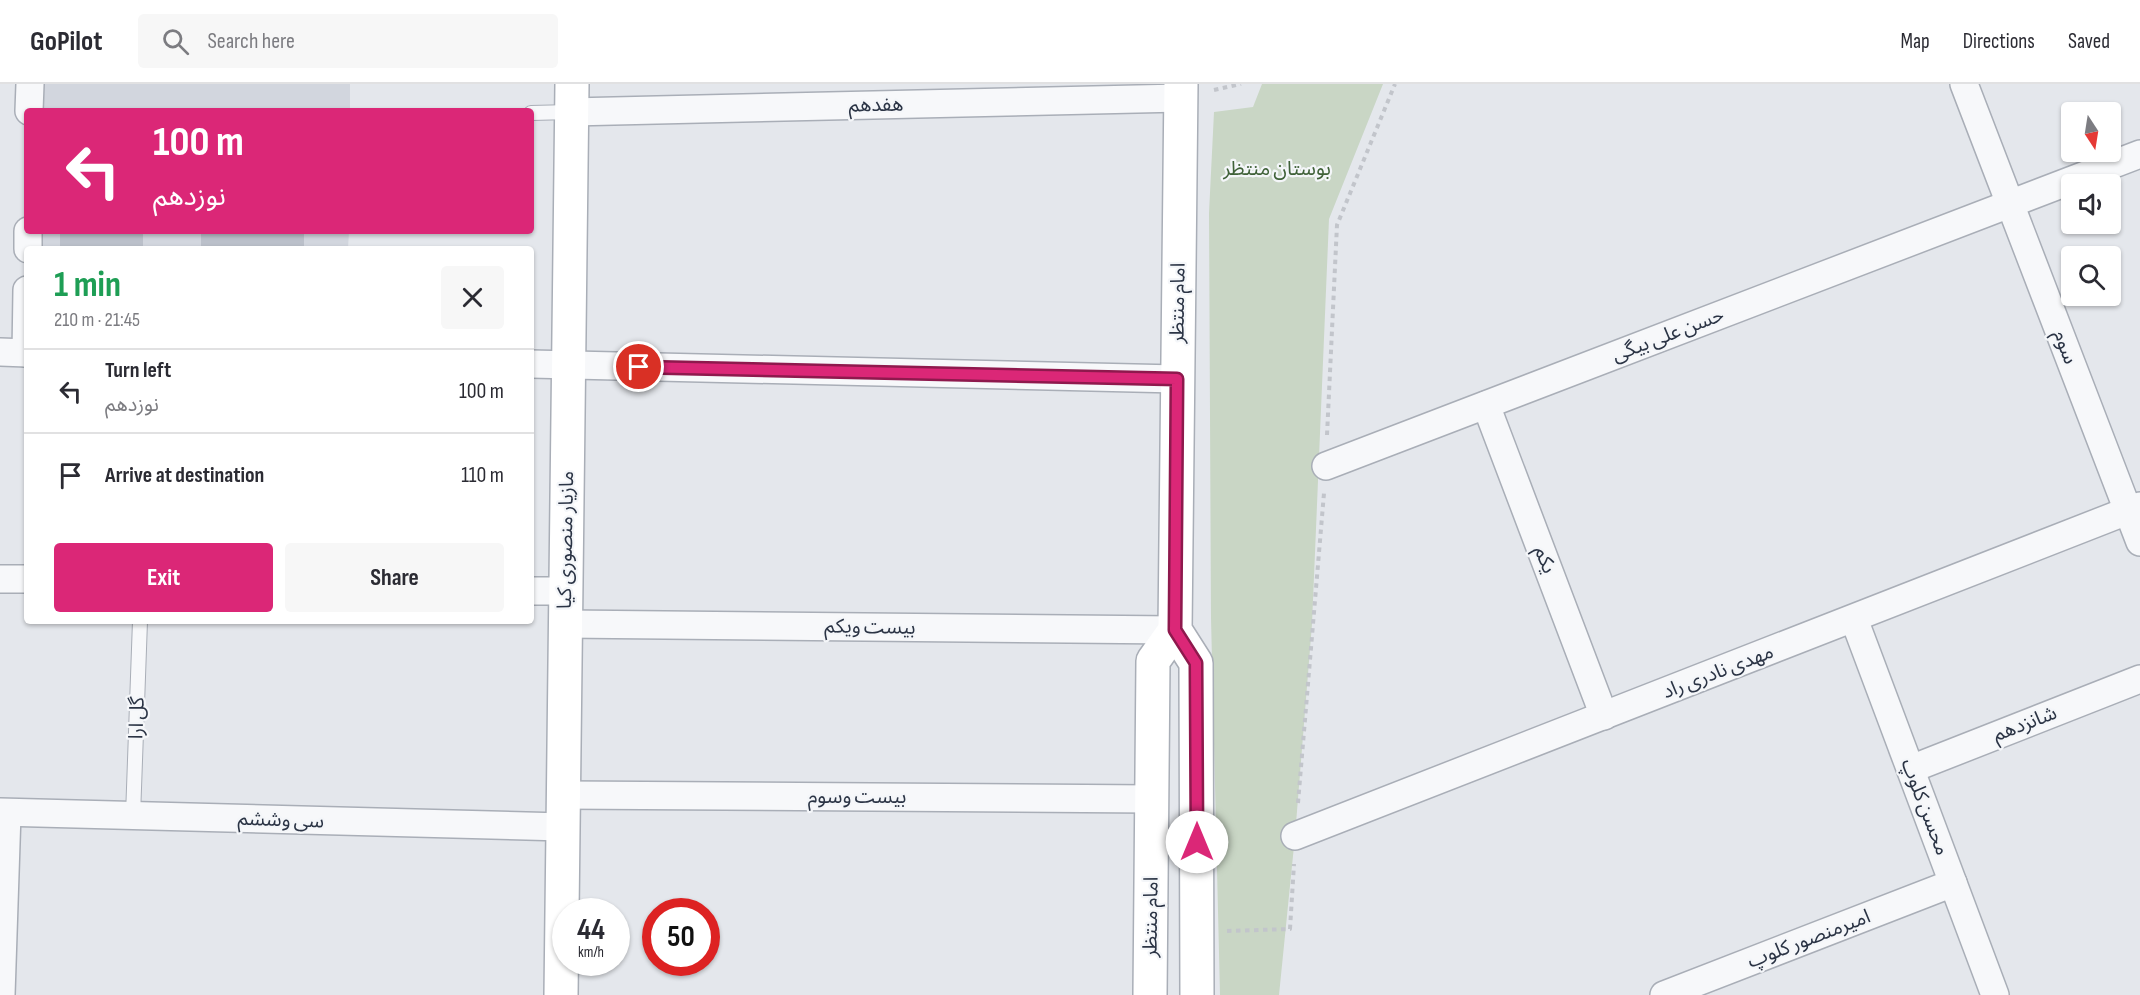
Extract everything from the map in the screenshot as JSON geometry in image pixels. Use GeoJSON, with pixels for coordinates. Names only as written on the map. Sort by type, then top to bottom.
{"type":"FeatureCollection","features":[{"type":"Feature","properties":{"kind":"main road","name":"امام منتظر"},"geometry":{"type":"LineString","coordinates":[[1150,995],[1153,661],[1175,630],[1181,91]]}},
{"type":"Feature","properties":{"kind":"main road","name":"مازیار منصوری کیا"},"geometry":{"type":"LineString","coordinates":[[561,995],[572,98]]}},
{"type":"Feature","properties":{"kind":"main road"},"geometry":{"type":"LineString","coordinates":[[1175,630],[1196,663],[1197,995]]}},
{"type":"Feature","properties":{"kind":"street"},"geometry":{"type":"LineString","coordinates":[[30,84],[30,108]]}},
{"type":"Feature","properties":{"kind":"street","name":"سوم"},"geometry":{"type":"LineString","coordinates":[[1964,84],[2010,204],[2134,508],[2140,542]]}},
{"type":"Feature","properties":{"kind":"street","name":"هفدهم"},"geometry":{"type":"LineString","coordinates":[[572,98],[1181,91]]}},
{"type":"Feature","properties":{"kind":"street","name":"حسن علی بیگی"},"geometry":{"type":"LineString","coordinates":[[1326,466],[2140,154]]}},
{"type":"Feature","properties":{"kind":"street"},"geometry":{"type":"LineString","coordinates":[[18,353],[24,311]]}},
{"type":"Feature","properties":{"kind":"street"},"geometry":{"type":"LineString","coordinates":[[534,364],[1177,379]]}},
{"type":"Feature","properties":{"kind":"street","name":"یکم"},"geometry":{"type":"LineString","coordinates":[[1486,405],[1604,716]]}},
{"type":"Feature","properties":{"kind":"street","name":"مهدی نادری راد"},"geometry":{"type":"LineString","coordinates":[[1295,836],[2134,508]]}},
{"type":"Feature","properties":{"kind":"street"},"geometry":{"type":"LineString","coordinates":[[0,579],[24,579]]}},
{"type":"Feature","properties":{"kind":"street"},"geometry":{"type":"LineString","coordinates":[[534,591],[566,591]]}},
{"type":"Feature","properties":{"kind":"street","name":"محسن کلوپ"},"geometry":{"type":"LineString","coordinates":[[1854,619],[1995,995]]}},
{"type":"Feature","properties":{"kind":"street","name":"بیست ویکم"},"geometry":{"type":"LineString","coordinates":[[565,624],[1175,630]]}},
{"type":"Feature","properties":{"kind":"street","name":"شانزدهم"},"geometry":{"type":"LineString","coordinates":[[1911,769],[2140,679]]}},
{"type":"Feature","properties":{"kind":"street","name":"بیست وسوم"},"geometry":{"type":"LineString","coordinates":[[563,795],[1152,799]]}},
{"type":"Feature","properties":{"kind":"street"},"geometry":{"type":"LineString","coordinates":[[1,995],[3,812]]}},
{"type":"Feature","properties":{"kind":"street","name":"سی وششم"},"geometry":{"type":"LineString","coordinates":[[3,812],[563,827]]}},
{"type":"Feature","properties":{"kind":"street","name":"امیرمنصور کلوپ"},"geometry":{"type":"LineString","coordinates":[[1664,995],[1953,883]]}},
{"type":"Feature","properties":{"kind":"lane"},"geometry":{"type":"LineString","coordinates":[[534,112],[572,98]]}},
{"type":"Feature","properties":{"kind":"lane","name":"گل ارا"},"geometry":{"type":"LineString","coordinates":[[133,816],[140,624]]}},
{"type":"Feature","properties":{"kind":"path"},"geometry":{"type":"LineString","coordinates":[[1197,932],[1290,929],[1295,836],[1326,466],[1337,225],[1395,84]]}},
{"type":"Feature","properties":{"kind":"shaded area"},"geometry":{"type":"Polygon","coordinates":[[[43,84],[350,84],[350,108],[42,108],[43,84]]]}},
{"type":"Feature","properties":{"kind":"shaded area"},"geometry":{"type":"Polygon","coordinates":[[[41,234],[349,234],[348,246],[41,246],[41,234]]]}},
{"type":"Feature","properties":{"kind":"green space","name":"بوستان منتظر"},"geometry":{"type":"Polygon","coordinates":[[[1262,84],[1383,84],[1329,219],[1312,624],[1295,836],[1279,995],[1220,995],[1211,618],[1209,213],[1214,112],[1253,107],[1262,84]]]}},
{"type":"Feature","properties":{"kind":"building"},"geometry":{"type":"Polygon","coordinates":[[[60,234],[143,234],[143,246],[60,246],[60,234]]]}},
{"type":"Feature","properties":{"kind":"building"},"geometry":{"type":"Polygon","coordinates":[[[201,234],[304,234],[304,246],[201,246],[201,234]]]}},
{"type":"Feature","properties":{"kind":"route"},"geometry":{"type":"LineString","coordinates":[[639,367],[1177,379],[1175,630],[1196,663],[1197,842]]}}]}
